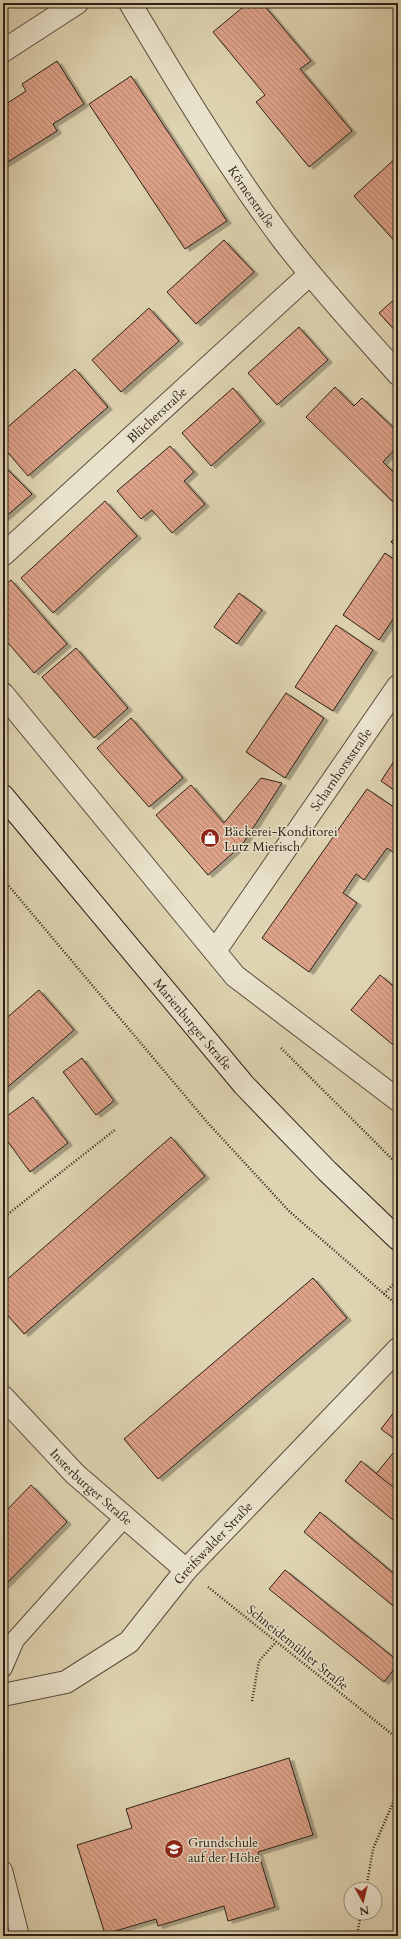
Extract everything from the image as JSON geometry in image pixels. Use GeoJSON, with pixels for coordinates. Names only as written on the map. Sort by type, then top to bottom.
{"type":"FeatureCollection","features":[{"type":"Feature","properties":{"kind":"street"},"geometry":{"type":"LineString","coordinates":[[3,51],[77,3]]}},
{"type":"Feature","properties":{"kind":"street","name":"Körnerstraße"},"geometry":{"type":"LineString","coordinates":[[130,3],[199,118],[283,239],[310,274],[398,374]]}},
{"type":"Feature","properties":{"kind":"street","name":"Blücherstraße"},"geometry":{"type":"LineString","coordinates":[[3,555],[310,274]]}},
{"type":"Feature","properties":{"kind":"street","name":"Scharnhorststraße"},"geometry":{"type":"LineString","coordinates":[[215,951],[398,686]]}},
{"type":"Feature","properties":{"kind":"street"},"geometry":{"type":"LineString","coordinates":[[3,694],[235,976],[398,1100]]}},
{"type":"Feature","properties":{"kind":"street","name":"Marienburger Straße"},"geometry":{"type":"LineString","coordinates":[[3,796],[244,1085],[327,1171],[398,1239]]}},
{"type":"Feature","properties":{"kind":"street","name":"Greifswalder Straße"},"geometry":{"type":"LineString","coordinates":[[3,1695],[66,1682],[129,1642],[186,1570],[398,1349]]}},
{"type":"Feature","properties":{"kind":"street","name":"Insterburger Straße"},"geometry":{"type":"LineString","coordinates":[[3,1397],[75,1474],[186,1570]]}},
{"type":"Feature","properties":{"kind":"lane"},"geometry":{"type":"LineString","coordinates":[[3,1668],[15,1640],[125,1518]]}},
{"type":"Feature","properties":{"kind":"lane"},"geometry":{"type":"LineString","coordinates":[[3,1870],[20,1936]]}},
{"type":"Feature","properties":{"kind":"path"},"geometry":{"type":"LineString","coordinates":[[3,880],[207,1122],[289,1211],[398,1306]]}},
{"type":"Feature","properties":{"kind":"path"},"geometry":{"type":"LineString","coordinates":[[276,1042],[398,1165]]}},
{"type":"Feature","properties":{"kind":"path"},"geometry":{"type":"LineString","coordinates":[[3,1218],[116,1129]]}},
{"type":"Feature","properties":{"kind":"path"},"geometry":{"type":"LineString","coordinates":[[384,1294],[398,1279]]}},
{"type":"Feature","properties":{"kind":"path","name":"Schneidemühler Straße"},"geometry":{"type":"LineString","coordinates":[[186,1570],[398,1739]]}},
{"type":"Feature","properties":{"kind":"path"},"geometry":{"type":"LineString","coordinates":[[252,1701],[259,1661],[276,1642]]}},
{"type":"Feature","properties":{"kind":"path"},"geometry":{"type":"LineString","coordinates":[[367,1881],[373,1849],[398,1791]]}},
{"type":"Feature","properties":{"kind":"path"},"geometry":{"type":"LineString","coordinates":[[358,1936],[361,1921]]}},
{"type":"Feature","properties":{"kind":"building"},"geometry":{"type":"Polygon","coordinates":[[[248,3],[262,3],[311,61],[300,69],[352,131],[309,167],[256,102],[265,95],[213,32],[248,3]]]}},
{"type":"Feature","properties":{"kind":"building"},"geometry":{"type":"Polygon","coordinates":[[[57,61],[84,104],[53,124],[57,131],[3,165],[3,106],[26,91],[22,84],[57,61]]]}},
{"type":"Feature","properties":{"kind":"building"},"geometry":{"type":"Polygon","coordinates":[[[131,76],[227,221],[185,249],[89,104],[131,76]]]}},
{"type":"Feature","properties":{"kind":"building"},"geometry":{"type":"Polygon","coordinates":[[[398,156],[398,245],[354,196],[398,156]]]}},
{"type":"Feature","properties":{"kind":"building"},"geometry":{"type":"Polygon","coordinates":[[[224,240],[254,272],[196,324],[167,292],[224,240]]]}},
{"type":"Feature","properties":{"kind":"building"},"geometry":{"type":"Polygon","coordinates":[[[398,296],[398,334],[379,313],[398,296]]]}},
{"type":"Feature","properties":{"kind":"building"},"geometry":{"type":"Polygon","coordinates":[[[149,308],[179,341],[121,392],[92,360],[149,308]]]}},
{"type":"Feature","properties":{"kind":"building"},"geometry":{"type":"Polygon","coordinates":[[[299,327],[328,360],[277,405],[248,373],[299,327]]]}},
{"type":"Feature","properties":{"kind":"building"},"geometry":{"type":"Polygon","coordinates":[[[75,369],[108,407],[28,476],[3,447],[3,431],[75,369]]]}},
{"type":"Feature","properties":{"kind":"building"},"geometry":{"type":"Polygon","coordinates":[[[335,387],[354,406],[362,398],[398,432],[398,446],[383,462],[398,477],[398,507],[306,417],[335,387]]]}},
{"type":"Feature","properties":{"kind":"building"},"geometry":{"type":"Polygon","coordinates":[[[233,388],[261,421],[211,466],[182,433],[233,388]]]}},
{"type":"Feature","properties":{"kind":"building"},"geometry":{"type":"Polygon","coordinates":[[[170,446],[194,472],[184,481],[205,504],[172,533],[152,510],[141,519],[117,491],[170,446]]]}},
{"type":"Feature","properties":{"kind":"building"},"geometry":{"type":"Polygon","coordinates":[[[3,465],[32,494],[3,519],[3,465]]]}},
{"type":"Feature","properties":{"kind":"building"},"geometry":{"type":"Polygon","coordinates":[[[105,501],[137,536],[53,613],[21,578],[105,501]]]}},
{"type":"Feature","properties":{"kind":"building"},"geometry":{"type":"Polygon","coordinates":[[[398,533],[398,548],[391,542],[398,533]]]}},
{"type":"Feature","properties":{"kind":"building"},"geometry":{"type":"Polygon","coordinates":[[[385,553],[398,562],[398,612],[379,640],[343,615],[385,553]]]}},
{"type":"Feature","properties":{"kind":"building"},"geometry":{"type":"Polygon","coordinates":[[[11,580],[67,644],[34,673],[3,637],[3,587],[11,580]]]}},
{"type":"Feature","properties":{"kind":"building"},"geometry":{"type":"Polygon","coordinates":[[[239,593],[262,610],[237,644],[214,627],[239,593]]]}},
{"type":"Feature","properties":{"kind":"building"},"geometry":{"type":"Polygon","coordinates":[[[336,625],[373,650],[333,711],[295,687],[336,625]]]}},
{"type":"Feature","properties":{"kind":"building"},"geometry":{"type":"Polygon","coordinates":[[[76,648],[128,708],[94,738],[42,677],[76,648]]]}},
{"type":"Feature","properties":{"kind":"building"},"geometry":{"type":"Polygon","coordinates":[[[286,693],[324,718],[285,778],[246,752],[286,693]]]}},
{"type":"Feature","properties":{"kind":"building"},"geometry":{"type":"Polygon","coordinates":[[[131,718],[183,778],[149,807],[97,748],[131,718]]]}},
{"type":"Feature","properties":{"kind":"building"},"geometry":{"type":"Polygon","coordinates":[[[398,755],[398,793],[381,781],[398,755]]]}},
{"type":"Feature","properties":{"kind":"building"},"geometry":{"type":"Polygon","coordinates":[[[261,778],[282,783],[242,845],[208,875],[156,815],[191,785],[224,823],[261,778]]]}},
{"type":"Feature","properties":{"kind":"building"},"geometry":{"type":"Polygon","coordinates":[[[367,789],[398,810],[398,851],[396,854],[387,848],[364,880],[356,874],[343,893],[357,903],[309,972],[262,938],[367,789]]]}},
{"type":"Feature","properties":{"kind":"building"},"geometry":{"type":"Polygon","coordinates":[[[380,975],[398,990],[398,1049],[351,1010],[380,975]]]}},
{"type":"Feature","properties":{"kind":"building"},"geometry":{"type":"Polygon","coordinates":[[[39,990],[74,1030],[3,1091],[3,1021],[39,990]]]}},
{"type":"Feature","properties":{"kind":"building"},"geometry":{"type":"Polygon","coordinates":[[[82,1058],[114,1101],[96,1115],[63,1072],[82,1058]]]}},
{"type":"Feature","properties":{"kind":"building"},"geometry":{"type":"Polygon","coordinates":[[[33,1097],[68,1143],[30,1172],[3,1135],[3,1119],[33,1097]]]}},
{"type":"Feature","properties":{"kind":"building"},"geometry":{"type":"Polygon","coordinates":[[[171,1137],[205,1176],[24,1334],[3,1310],[3,1283],[171,1137]]]}},
{"type":"Feature","properties":{"kind":"building"},"geometry":{"type":"Polygon","coordinates":[[[313,1278],[347,1318],[158,1479],[124,1439],[313,1278]]]}},
{"type":"Feature","properties":{"kind":"building"},"geometry":{"type":"Polygon","coordinates":[[[398,1407],[398,1442],[381,1429],[398,1407]]]}},
{"type":"Feature","properties":{"kind":"building"},"geometry":{"type":"Polygon","coordinates":[[[398,1447],[398,1491],[376,1474],[398,1447]]]}},
{"type":"Feature","properties":{"kind":"building"},"geometry":{"type":"Polygon","coordinates":[[[361,1461],[398,1491],[398,1524],[345,1481],[361,1461]]]}},
{"type":"Feature","properties":{"kind":"building"},"geometry":{"type":"Polygon","coordinates":[[[31,1485],[67,1522],[4,1586],[3,1514],[31,1485]]]}},
{"type":"Feature","properties":{"kind":"building"},"geometry":{"type":"Polygon","coordinates":[[[320,1512],[398,1577],[398,1610],[304,1532],[320,1512]]]}},
{"type":"Feature","properties":{"kind":"building"},"geometry":{"type":"Polygon","coordinates":[[[285,1570],[398,1661],[398,1664],[384,1682],[269,1589],[285,1570]]]}},
{"type":"Feature","properties":{"kind":"building","name":"Grundschule auf der Höhe"},"geometry":{"type":"Polygon","coordinates":[[[289,1758],[313,1835],[258,1852],[275,1907],[228,1921],[224,1906],[158,1926],[156,1919],[105,1934],[77,1845],[132,1828],[126,1809],[289,1758]]]}},
{"type":"Feature","properties":{"kind":"place","name":"Bäckerei-Konditorei Lutz Mierisch"},"geometry":{"type":"Point","coordinates":[210,838]}},
{"type":"Feature","properties":{"kind":"place","name":"Grundschule auf der Höhe"},"geometry":{"type":"Point","coordinates":[174,1849]}}]}
